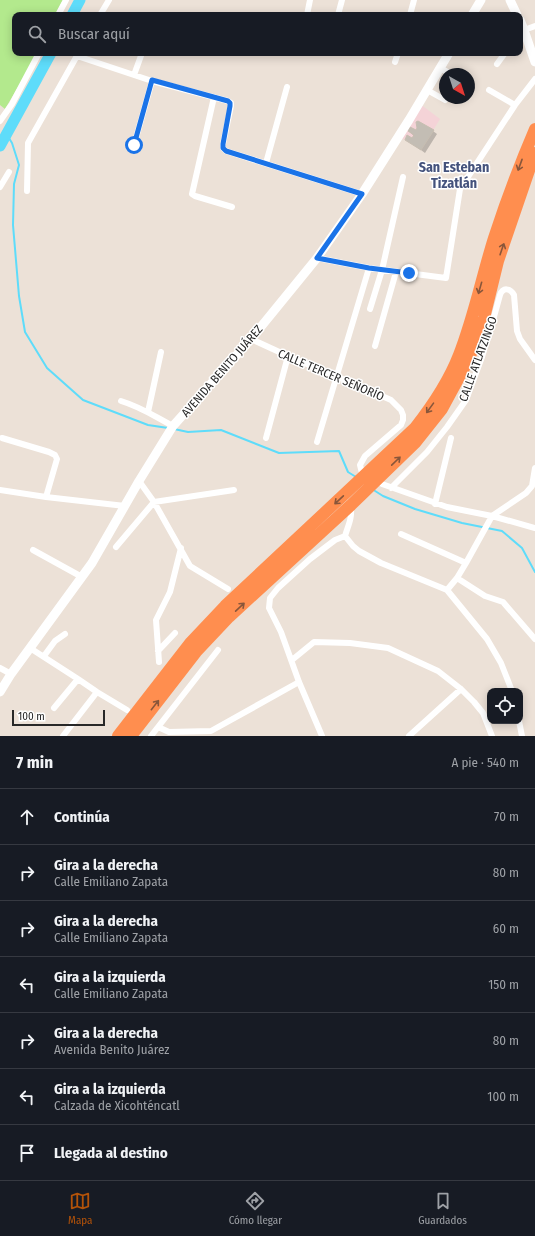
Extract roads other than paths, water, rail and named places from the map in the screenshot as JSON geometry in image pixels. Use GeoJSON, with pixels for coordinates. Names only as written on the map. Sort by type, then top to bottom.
{"type":"FeatureCollection","features":[{"type":"Feature","properties":{"kind":"highway"},"geometry":{"type":"LineString","coordinates":[[118,736],[191,642],[255,578],[415,428],[433,405],[459,355],[494,238],[522,160],[535,129]]}},
{"type":"Feature","properties":{"kind":"highway"},"geometry":{"type":"LineString","coordinates":[[131,736],[196,652],[229,617],[351,505],[415,443],[442,409],[470,359],[484,318],[498,261],[535,154]]}},
{"type":"Feature","properties":{"kind":"main road"},"geometry":{"type":"LineString","coordinates":[[474,12],[481,0]]}},
{"type":"Feature","properties":{"kind":"main road"},"geometry":{"type":"LineString","coordinates":[[510,0],[516,12]]}},
{"type":"Feature","properties":{"kind":"main road"},"geometry":{"type":"LineString","coordinates":[[523,33],[535,62]]}},
{"type":"Feature","properties":{"kind":"main road","name":"AVENIDA BENITO JUÁREZ"},"geometry":{"type":"LineString","coordinates":[[440,68],[447,56]]}},
{"type":"Feature","properties":{"kind":"main road","name":"AVENIDA BENITO JUÁREZ"},"geometry":{"type":"LineString","coordinates":[[0,692],[11,674],[92,563],[139,481],[173,426],[251,339],[317,258],[362,194],[439,70]]}},
{"type":"Feature","properties":{"kind":"street"},"geometry":{"type":"LineString","coordinates":[[60,12],[66,0]]}},
{"type":"Feature","properties":{"kind":"street"},"geometry":{"type":"LineString","coordinates":[[102,12],[109,0]]}},
{"type":"Feature","properties":{"kind":"street"},"geometry":{"type":"LineString","coordinates":[[308,12],[310,0]]}},
{"type":"Feature","properties":{"kind":"street"},"geometry":{"type":"LineString","coordinates":[[339,12],[342,0]]}},
{"type":"Feature","properties":{"kind":"street"},"geometry":{"type":"LineString","coordinates":[[411,12],[414,0]]}},
{"type":"Feature","properties":{"kind":"street"},"geometry":{"type":"LineString","coordinates":[[523,31],[535,26]]}},
{"type":"Feature","properties":{"kind":"street"},"geometry":{"type":"LineString","coordinates":[[1,117],[15,98],[37,56]]}},
{"type":"Feature","properties":{"kind":"street"},"geometry":{"type":"LineString","coordinates":[[27,191],[28,143],[77,56]]}},
{"type":"Feature","properties":{"kind":"street"},"geometry":{"type":"LineString","coordinates":[[81,56],[134,75],[228,101],[230,103],[223,144],[223,148],[226,151],[362,194]]}},
{"type":"Feature","properties":{"kind":"street"},"geometry":{"type":"LineString","coordinates":[[134,75],[141,56]]}},
{"type":"Feature","properties":{"kind":"street"},"geometry":{"type":"LineString","coordinates":[[395,62],[397,56]]}},
{"type":"Feature","properties":{"kind":"street"},"geometry":{"type":"LineString","coordinates":[[497,64],[503,56]]}},
{"type":"Feature","properties":{"kind":"street"},"geometry":{"type":"LineString","coordinates":[[317,258],[369,268],[446,278],[460,189],[515,105],[535,79]]}},
{"type":"Feature","properties":{"kind":"street"},"geometry":{"type":"LineString","coordinates":[[134,145],[152,80]]}},
{"type":"Feature","properties":{"kind":"street"},"geometry":{"type":"LineString","coordinates":[[266,163],[287,87]]}},
{"type":"Feature","properties":{"kind":"street"},"geometry":{"type":"LineString","coordinates":[[427,90],[439,97]]}},
{"type":"Feature","properties":{"kind":"street"},"geometry":{"type":"LineString","coordinates":[[489,90],[515,105]]}},
{"type":"Feature","properties":{"kind":"street"},"geometry":{"type":"LineString","coordinates":[[214,97],[192,194],[194,196],[232,207]]}},
{"type":"Feature","properties":{"kind":"street"},"geometry":{"type":"LineString","coordinates":[[0,187],[9,172]]}},
{"type":"Feature","properties":{"kind":"street"},"geometry":{"type":"LineString","coordinates":[[370,310],[382,270],[403,177]]}},
{"type":"Feature","properties":{"kind":"street"},"geometry":{"type":"LineString","coordinates":[[317,442],[369,268]]}},
{"type":"Feature","properties":{"kind":"street"},"geometry":{"type":"LineString","coordinates":[[375,346],[396,272]]}},
{"type":"Feature","properties":{"kind":"street","name":"CALLE ATLATZINGO"},"geometry":{"type":"LineString","coordinates":[[391,488],[427,452],[466,400],[482,357],[501,292],[504,290],[509,289],[514,295],[517,331],[520,339],[535,360]]}},
{"type":"Feature","properties":{"kind":"street","name":"CALLE TERCER SEÑORÍO"},"geometry":{"type":"LineString","coordinates":[[251,339],[391,400],[401,410],[403,415],[401,425],[365,456],[360,465],[362,473]]}},
{"type":"Feature","properties":{"kind":"street"},"geometry":{"type":"LineString","coordinates":[[148,412],[161,352]]}},
{"type":"Feature","properties":{"kind":"street"},"geometry":{"type":"LineString","coordinates":[[266,438],[288,356]]}},
{"type":"Feature","properties":{"kind":"street"},"geometry":{"type":"LineString","coordinates":[[121,401],[134,405],[173,426]]}},
{"type":"Feature","properties":{"kind":"street"},"geometry":{"type":"LineString","coordinates":[[2,438],[55,455],[57,459],[46,497]]}},
{"type":"Feature","properties":{"kind":"street"},"geometry":{"type":"LineString","coordinates":[[435,504],[451,438]]}},
{"type":"Feature","properties":{"kind":"street"},"geometry":{"type":"LineString","coordinates":[[447,590],[457,578],[492,516],[526,493],[532,486],[535,468]]}},
{"type":"Feature","properties":{"kind":"street"},"geometry":{"type":"LineString","coordinates":[[139,481],[154,502],[190,566],[228,589]]}},
{"type":"Feature","properties":{"kind":"street"},"geometry":{"type":"LineString","coordinates":[[382,484],[435,504],[492,516],[535,528]]}},
{"type":"Feature","properties":{"kind":"street"},"geometry":{"type":"LineString","coordinates":[[0,490],[125,506]]}},
{"type":"Feature","properties":{"kind":"street"},"geometry":{"type":"LineString","coordinates":[[116,547],[154,502],[234,490]]}},
{"type":"Feature","properties":{"kind":"street"},"geometry":{"type":"LineString","coordinates":[[322,736],[299,682],[281,632],[269,608],[270,598],[278,588],[310,559],[335,540],[345,536],[351,522],[351,505]]}},
{"type":"Feature","properties":{"kind":"street"},"geometry":{"type":"LineString","coordinates":[[400,534],[466,563]]}},
{"type":"Feature","properties":{"kind":"street"},"geometry":{"type":"LineString","coordinates":[[345,536],[359,551],[381,563],[447,590],[487,639],[501,663],[511,688]]}},
{"type":"Feature","properties":{"kind":"street"},"geometry":{"type":"LineString","coordinates":[[159,662],[156,620],[170,592],[181,548]]}},
{"type":"Feature","properties":{"kind":"street"},"geometry":{"type":"LineString","coordinates":[[33,550],[82,577]]}},
{"type":"Feature","properties":{"kind":"street"},"geometry":{"type":"LineString","coordinates":[[457,578],[485,596],[498,599],[503,602],[535,640]]}},
{"type":"Feature","properties":{"kind":"street"},"geometry":{"type":"LineString","coordinates":[[158,651],[175,633]]}},
{"type":"Feature","properties":{"kind":"street"},"geometry":{"type":"LineString","coordinates":[[44,656],[55,641],[65,634]]}},
{"type":"Feature","properties":{"kind":"street"},"geometry":{"type":"LineString","coordinates":[[292,660],[314,642],[350,643],[388,648],[438,670],[461,689],[483,713],[492,736]]}},
{"type":"Feature","properties":{"kind":"street"},"geometry":{"type":"LineString","coordinates":[[30,648],[127,710]]}},
{"type":"Feature","properties":{"kind":"street"},"geometry":{"type":"LineString","coordinates":[[151,736],[218,650]]}},
{"type":"Feature","properties":{"kind":"street"},"geometry":{"type":"LineString","coordinates":[[0,668],[11,674]]}},
{"type":"Feature","properties":{"kind":"street"},"geometry":{"type":"LineString","coordinates":[[54,708],[78,679]]}},
{"type":"Feature","properties":{"kind":"street"},"geometry":{"type":"LineString","coordinates":[[158,727],[169,732],[212,734],[299,682]]}},
{"type":"Feature","properties":{"kind":"street"},"geometry":{"type":"LineString","coordinates":[[409,736],[461,689]]}},
{"type":"Feature","properties":{"kind":"street"},"geometry":{"type":"LineString","coordinates":[[63,736],[97,692]]}},
{"type":"Feature","properties":{"kind":"street"},"geometry":{"type":"LineString","coordinates":[[520,724],[522,736]]}},
{"type":"Feature","properties":{"kind":"street"},"geometry":{"type":"LineString","coordinates":[[489,727],[496,736]]}},
{"type":"Feature","properties":{"kind":"waterway"},"geometry":{"type":"LineString","coordinates":[[74,12],[80,0]]}},
{"type":"Feature","properties":{"kind":"waterway"},"geometry":{"type":"LineString","coordinates":[[0,146],[49,56]]}},
{"type":"Feature","properties":{"kind":"waterway"},"geometry":{"type":"LineString","coordinates":[[7,135],[12,143],[19,165],[14,184],[13,225],[19,296],[25,332],[47,368],[83,400],[148,425],[168,428]]}},
{"type":"Feature","properties":{"kind":"waterway"},"geometry":{"type":"LineString","coordinates":[[174,429],[188,432],[221,430],[279,453],[339,451],[348,472],[356,477]]}},
{"type":"Feature","properties":{"kind":"waterway"},"geometry":{"type":"LineString","coordinates":[[372,489],[383,496],[415,509],[462,523],[502,531],[522,548],[535,572]]}},
{"type":"Feature","properties":{"kind":"district","name":"San Esteban Tizatlán"},"geometry":{"type":"Point","coordinates":[454,176]}}]}
